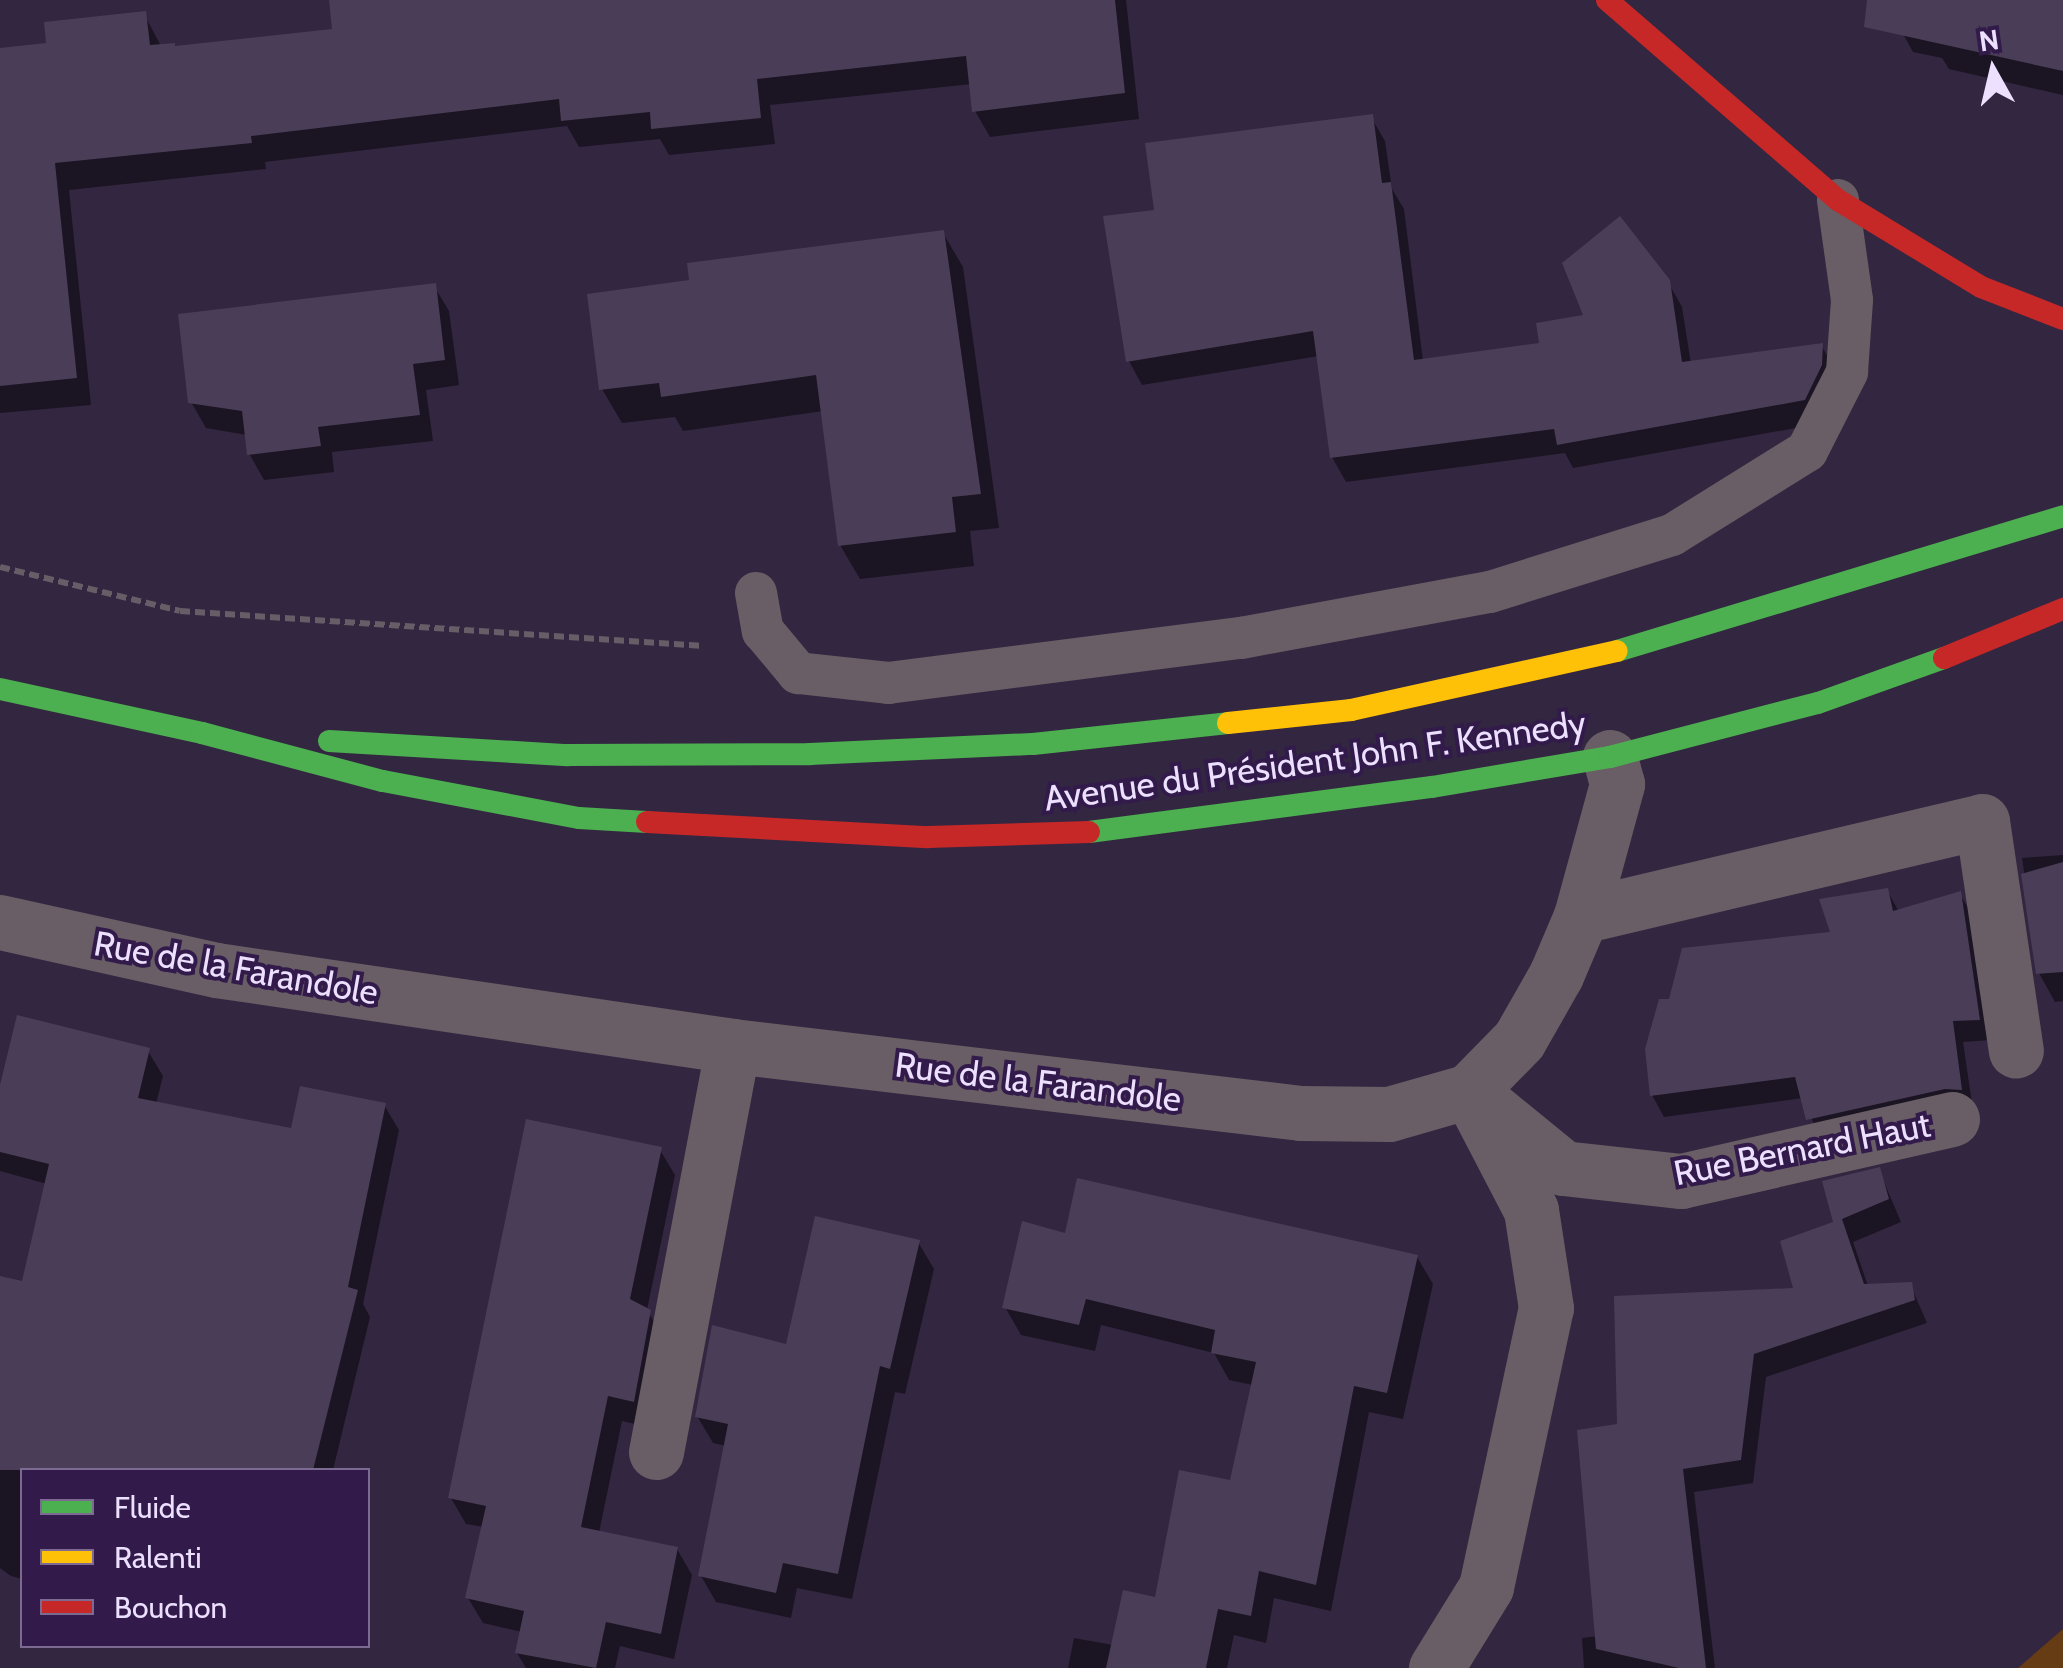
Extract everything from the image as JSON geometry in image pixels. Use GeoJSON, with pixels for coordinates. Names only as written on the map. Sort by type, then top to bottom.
{"type":"FeatureCollection","features":[{"type":"Feature","properties":{"kind":"main road"},"geometry":{"type":"LineString","coordinates":[[1607,0],[1838,200],[1981,287],[2063,319]]}},
{"type":"Feature","properties":{"kind":"main road","name":"Avenue du Président John F. Kennedy"},"geometry":{"type":"LineString","coordinates":[[202,734],[568,755],[810,754],[1033,744],[1350,710],[1579,662],[2063,516]]}},
{"type":"Feature","properties":{"kind":"main road","name":"Avenue du Président John F. Kennedy"},"geometry":{"type":"LineString","coordinates":[[0,689],[202,734],[383,781],[579,818],[928,837],[1094,832],[1432,787],[1610,757],[1818,702],[1955,654],[2063,609]]}},
{"type":"Feature","properties":{"kind":"street"},"geometry":{"type":"LineString","coordinates":[[1436,1668],[1486,1587],[1546,1308],[1532,1210],[1469,1091],[1519,1040],[1556,976],[1580,916],[1617,784],[1610,757]]}},
{"type":"Feature","properties":{"kind":"street"},"geometry":{"type":"LineString","coordinates":[[1580,916],[1982,821],[2016,1051]]}},
{"type":"Feature","properties":{"kind":"street","name":"Rue de la Farandole"},"geometry":{"type":"LineString","coordinates":[[0,922],[216,970],[733,1046],[1301,1113],[1389,1114],[1469,1091]]}},
{"type":"Feature","properties":{"kind":"street"},"geometry":{"type":"LineString","coordinates":[[656,1452],[733,1046]]}},
{"type":"Feature","properties":{"kind":"street","name":"Rue Bernard Haut"},"geometry":{"type":"LineString","coordinates":[[1469,1091],[1562,1168],[1681,1180],[1952,1118]]}},
{"type":"Feature","properties":{"kind":"lane"},"geometry":{"type":"LineString","coordinates":[[756,593],[763,631],[798,674],[888,684],[1182,646],[1490,592],[1672,535],[1806,451],[1847,372],[1852,300],[1838,200]]}},
{"type":"Feature","properties":{"kind":"path"},"geometry":{"type":"LineString","coordinates":[[0,567],[180,611],[780,651]]}},
{"type":"Feature","properties":{"kind":"shaded area"},"geometry":{"type":"Polygon","coordinates":[[[2063,1629],[2063,1668],[2018,1668],[2063,1629]]]}},
{"type":"Feature","properties":{"kind":"building"},"geometry":{"type":"Polygon","coordinates":[[[329,0],[1115,0],[1125,93],[972,112],[966,56],[757,79],[761,118],[651,129],[650,112],[561,121],[559,99],[251,136],[252,143],[55,163],[77,378],[0,386],[0,48],[46,43],[44,22],[146,11],[150,45],[175,46],[332,29],[329,0]]]}},
{"type":"Feature","properties":{"kind":"building"},"geometry":{"type":"Polygon","coordinates":[[[1867,0],[2063,0],[2063,71],[1864,27],[1867,0]]]}},
{"type":"Feature","properties":{"kind":"building"},"geometry":{"type":"Polygon","coordinates":[[[1373,114],[1382,183],[1391,182],[1414,360],[1539,343],[1536,323],[1583,315],[1562,263],[1620,216],[1670,280],[1682,362],[1823,343],[1822,365],[1805,400],[1557,445],[1554,429],[1330,458],[1313,331],[1126,362],[1103,216],[1154,210],[1145,143],[1373,114]]]}},
{"type":"Feature","properties":{"kind":"building"},"geometry":{"type":"Polygon","coordinates":[[[944,230],[981,494],[952,497],[956,532],[838,546],[816,375],[661,397],[659,383],[599,390],[587,294],[689,280],[687,263],[944,230]]]}},
{"type":"Feature","properties":{"kind":"building"},"geometry":{"type":"Polygon","coordinates":[[[436,283],[445,360],[413,364],[420,415],[318,427],[321,446],[247,455],[242,411],[188,403],[178,314],[436,283]]]}},
{"type":"Feature","properties":{"kind":"building"},"geometry":{"type":"Polygon","coordinates":[[[2063,862],[2063,972],[2036,974],[2021,874],[2063,862]]]}},
{"type":"Feature","properties":{"kind":"building"},"geometry":{"type":"Polygon","coordinates":[[[1888,888],[1893,911],[1961,891],[1980,1020],[1953,1021],[1962,1090],[1945,1089],[1806,1120],[1795,1077],[1650,1096],[1645,1049],[1659,999],[1669,999],[1682,948],[1830,932],[1819,899],[1888,888]]]}},
{"type":"Feature","properties":{"kind":"building"},"geometry":{"type":"Polygon","coordinates":[[[17,1015],[150,1048],[138,1098],[291,1128],[300,1086],[386,1103],[348,1287],[358,1290],[314,1468],[0,1470],[0,1276],[22,1281],[49,1164],[0,1152],[0,1085],[17,1015]]]}},
{"type":"Feature","properties":{"kind":"building"},"geometry":{"type":"Polygon","coordinates":[[[526,1119],[662,1147],[630,1299],[651,1310],[634,1402],[608,1396],[581,1527],[678,1547],[661,1634],[606,1622],[596,1668],[515,1653],[524,1611],[465,1598],[486,1506],[448,1498],[526,1119]]]}},
{"type":"Feature","properties":{"kind":"building"},"geometry":{"type":"Polygon","coordinates":[[[1880,1167],[1889,1199],[1842,1219],[1864,1284],[1912,1282],[1915,1300],[1754,1354],[1741,1460],[1683,1469],[1706,1668],[1679,1668],[1596,1649],[1577,1430],[1617,1424],[1614,1296],[1793,1288],[1780,1241],[1833,1222],[1822,1181],[1880,1167]]]}},
{"type":"Feature","properties":{"kind":"building"},"geometry":{"type":"Polygon","coordinates":[[[1077,1178],[1418,1255],[1387,1393],[1354,1386],[1316,1585],[1259,1571],[1251,1616],[1218,1609],[1206,1668],[1106,1668],[1123,1590],[1155,1597],[1179,1470],[1230,1480],[1256,1362],[1211,1353],[1215,1330],[1086,1299],[1079,1325],[1002,1308],[1022,1221],[1065,1233],[1077,1178]]]}},
{"type":"Feature","properties":{"kind":"building"},"geometry":{"type":"Polygon","coordinates":[[[815,1216],[920,1240],[890,1369],[880,1366],[838,1574],[783,1563],[776,1593],[698,1576],[728,1424],[695,1417],[712,1325],[786,1344],[815,1216]]]}},
{"type":"Feature","properties":{"kind":"traffic: fast"},"geometry":{"type":"LineString","coordinates":[[1617,651],[2063,516]]}},
{"type":"Feature","properties":{"kind":"traffic: fast"},"geometry":{"type":"LineString","coordinates":[[1089,832],[1432,787],[1610,757],[1818,703],[1944,658]]}},
{"type":"Feature","properties":{"kind":"traffic: fast"},"geometry":{"type":"LineString","coordinates":[[0,689],[202,733],[383,781],[579,818],[647,822]]}},
{"type":"Feature","properties":{"kind":"traffic: fast"},"geometry":{"type":"LineString","coordinates":[[329,741],[568,755],[810,754],[1033,744],[1228,723]]}},
{"type":"Feature","properties":{"kind":"traffic: slow"},"geometry":{"type":"LineString","coordinates":[[1228,723],[1351,710],[1617,651]]}},
{"type":"Feature","properties":{"kind":"traffic: jam"},"geometry":{"type":"LineString","coordinates":[[1607,0],[1838,200],[1981,287],[2063,319]]}},
{"type":"Feature","properties":{"kind":"traffic: jam"},"geometry":{"type":"LineString","coordinates":[[1944,658],[2063,609]]}},
{"type":"Feature","properties":{"kind":"traffic: jam"},"geometry":{"type":"LineString","coordinates":[[647,822],[928,837],[1089,832]]}}]}
